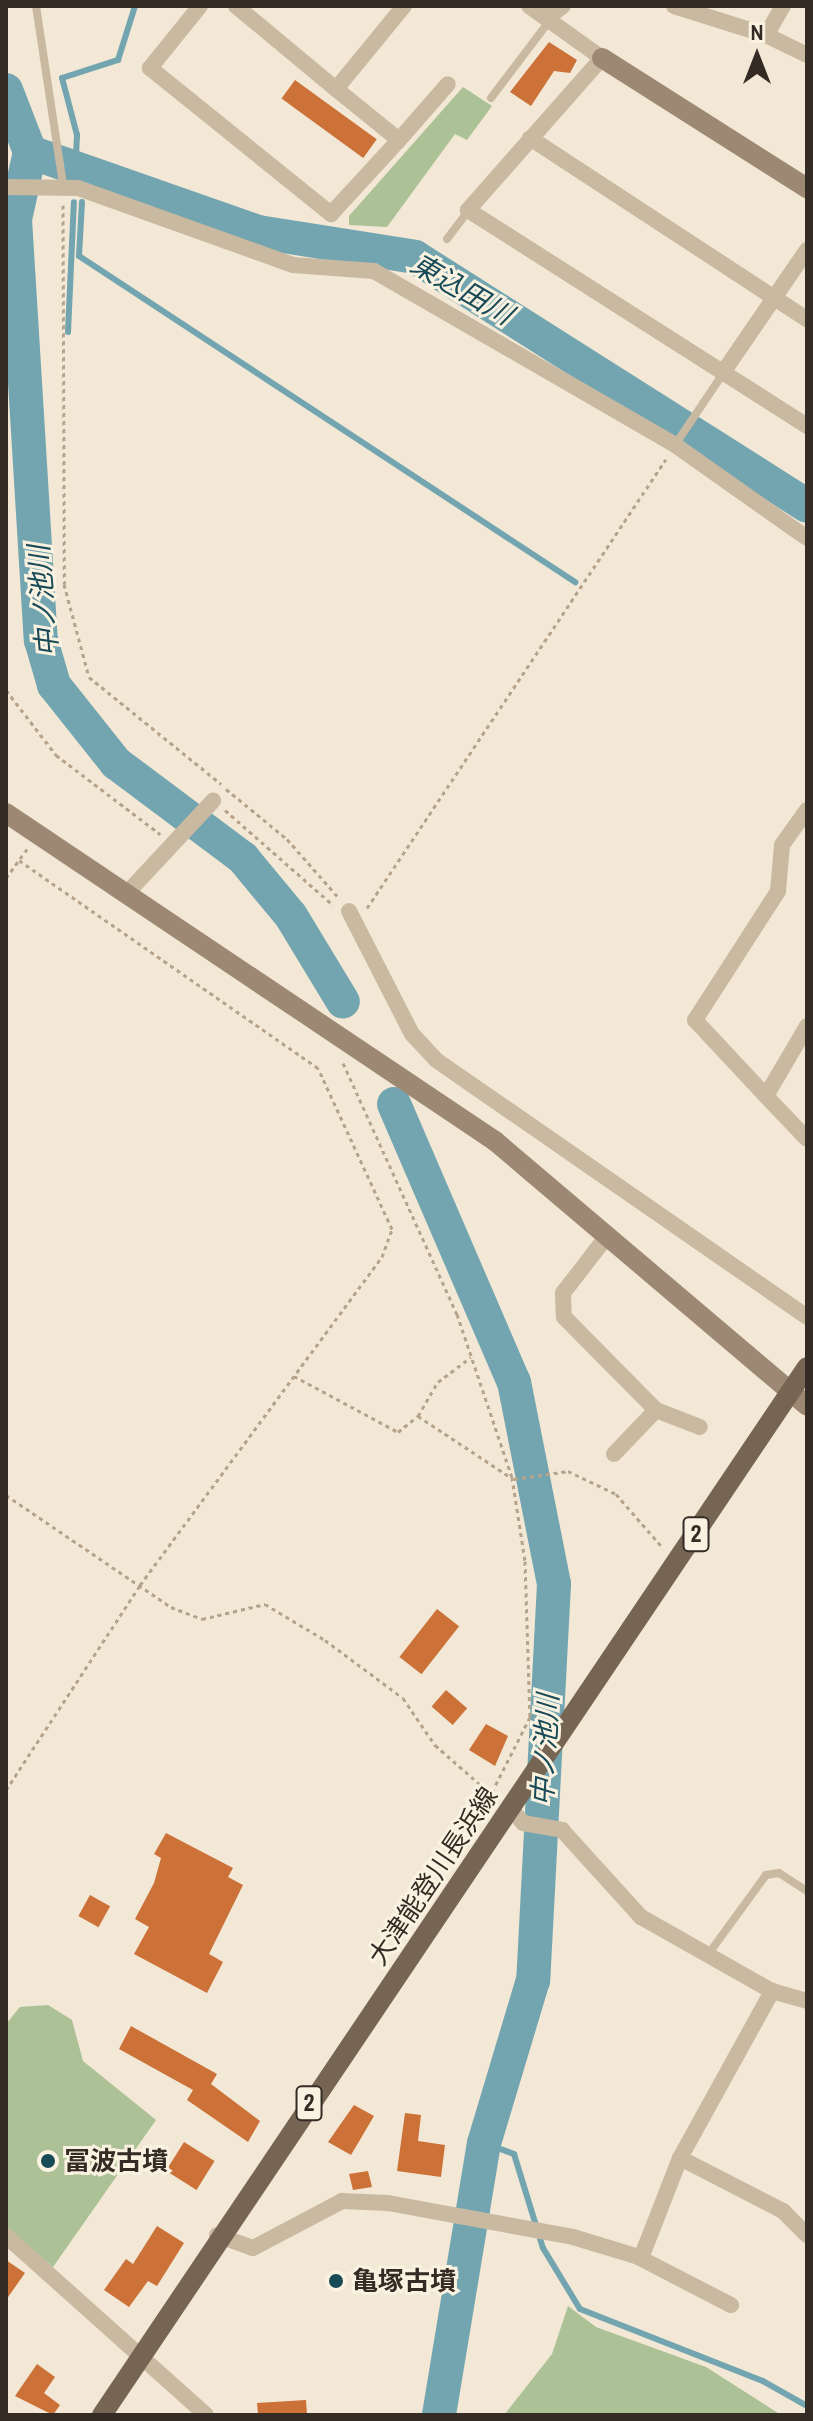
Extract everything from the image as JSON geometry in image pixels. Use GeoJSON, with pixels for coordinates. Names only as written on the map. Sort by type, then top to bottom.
{"type":"FeatureCollection","features":[{"type":"Feature","properties":{"kind":"main road","name":"大津能登川長浜線"},"geometry":{"type":"LineString","coordinates":[[102,2415],[217,2235],[518,1809],[583,1701],[799,1400],[807,1367]]}},
{"type":"Feature","properties":{"kind":"street"},"geometry":{"type":"LineString","coordinates":[[200,6],[150,68],[331,214],[448,84]]}},
{"type":"Feature","properties":{"kind":"street"},"geometry":{"type":"LineString","coordinates":[[236,6],[399,140]]}},
{"type":"Feature","properties":{"kind":"street"},"geometry":{"type":"LineString","coordinates":[[529,6],[602,58],[807,188]]}},
{"type":"Feature","properties":{"kind":"street"},"geometry":{"type":"LineString","coordinates":[[548,19],[563,6]]}},
{"type":"Feature","properties":{"kind":"street"},"geometry":{"type":"LineString","coordinates":[[674,6],[766,35],[807,55]]}},
{"type":"Feature","properties":{"kind":"street"},"geometry":{"type":"LineString","coordinates":[[766,35],[783,6]]}},
{"type":"Feature","properties":{"kind":"street"},"geometry":{"type":"LineString","coordinates":[[336,89],[401,7]]}},
{"type":"Feature","properties":{"kind":"street"},"geometry":{"type":"LineString","coordinates":[[602,58],[468,210],[807,426]]}},
{"type":"Feature","properties":{"kind":"street"},"geometry":{"type":"LineString","coordinates":[[530,138],[807,319]]}},
{"type":"Feature","properties":{"kind":"street"},"geometry":{"type":"LineString","coordinates":[[6,187],[60,180],[293,265],[374,271],[676,443],[807,538]]}},
{"type":"Feature","properties":{"kind":"street"},"geometry":{"type":"LineString","coordinates":[[724,371],[777,299],[807,250]]}},
{"type":"Feature","properties":{"kind":"street"},"geometry":{"type":"LineString","coordinates":[[128,892],[213,801]]}},
{"type":"Feature","properties":{"kind":"street"},"geometry":{"type":"LineString","coordinates":[[807,810],[782,845],[778,891],[695,1020],[807,1139]]}},
{"type":"Feature","properties":{"kind":"street"},"geometry":{"type":"LineString","coordinates":[[6,813],[495,1141],[604,1240],[799,1400]]}},
{"type":"Feature","properties":{"kind":"street"},"geometry":{"type":"LineString","coordinates":[[349,911],[412,1034],[436,1060],[807,1317]]}},
{"type":"Feature","properties":{"kind":"street"},"geometry":{"type":"LineString","coordinates":[[766,1096],[807,1026]]}},
{"type":"Feature","properties":{"kind":"street"},"geometry":{"type":"LineString","coordinates":[[604,1240],[563,1293],[564,1317],[656,1410],[700,1427]]}},
{"type":"Feature","properties":{"kind":"street"},"geometry":{"type":"LineString","coordinates":[[614,1454],[656,1410]]}},
{"type":"Feature","properties":{"kind":"street"},"geometry":{"type":"LineString","coordinates":[[518,1809],[562,1830],[641,1917],[772,1991],[807,2001]]}},
{"type":"Feature","properties":{"kind":"street"},"geometry":{"type":"LineString","coordinates":[[641,2258],[680,2158],[772,1991]]}},
{"type":"Feature","properties":{"kind":"street"},"geometry":{"type":"LineString","coordinates":[[680,2158],[783,2211],[807,2235]]}},
{"type":"Feature","properties":{"kind":"street"},"geometry":{"type":"LineString","coordinates":[[217,2235],[253,2248],[342,2201],[540,2233],[641,2258],[731,2305]]}},
{"type":"Feature","properties":{"kind":"street"},"geometry":{"type":"LineString","coordinates":[[6,2236],[143,2353],[206,2415]]}},
{"type":"Feature","properties":{"kind":"lane"},"geometry":{"type":"LineString","coordinates":[[36,6],[61,152],[60,180]]}},
{"type":"Feature","properties":{"kind":"lane"},"geometry":{"type":"LineString","coordinates":[[491,98],[548,19]]}},
{"type":"Feature","properties":{"kind":"lane"},"geometry":{"type":"LineString","coordinates":[[447,239],[468,210]]}},
{"type":"Feature","properties":{"kind":"lane"},"geometry":{"type":"LineString","coordinates":[[676,443],[724,371]]}},
{"type":"Feature","properties":{"kind":"lane"},"geometry":{"type":"LineString","coordinates":[[707,1957],[766,1875],[779,1873],[807,1891]]}},
{"type":"Feature","properties":{"kind":"path"},"geometry":{"type":"LineString","coordinates":[[60,180],[64,584],[89,677],[287,839],[349,911]]}},
{"type":"Feature","properties":{"kind":"path"},"geometry":{"type":"LineString","coordinates":[[213,801],[304,886],[349,911],[371,907],[676,443]]}},
{"type":"Feature","properties":{"kind":"path"},"geometry":{"type":"LineString","coordinates":[[6,690],[56,755],[168,849]]}},
{"type":"Feature","properties":{"kind":"path"},"geometry":{"type":"LineString","coordinates":[[6,878],[37,834]]}},
{"type":"Feature","properties":{"kind":"path"},"geometry":{"type":"LineString","coordinates":[[6,1790],[140,1585],[382,1257],[392,1229],[318,1068],[19,860]]}},
{"type":"Feature","properties":{"kind":"path"},"geometry":{"type":"LineString","coordinates":[[326,1025],[471,1357],[513,1478],[525,1561],[530,1717],[491,1794]]}},
{"type":"Feature","properties":{"kind":"path"},"geometry":{"type":"LineString","coordinates":[[294,1376],[398,1432],[418,1416],[438,1382],[471,1357]]}},
{"type":"Feature","properties":{"kind":"path"},"geometry":{"type":"LineString","coordinates":[[418,1416],[513,1478],[568,1471],[616,1494],[665,1552]]}},
{"type":"Feature","properties":{"kind":"path"},"geometry":{"type":"LineString","coordinates":[[6,1495],[140,1585],[202,1619],[265,1604],[403,1698],[435,1745],[491,1794],[518,1809]]}},
{"type":"Feature","properties":{"kind":"green space"},"geometry":{"type":"Polygon","coordinates":[[[463,87],[492,106],[467,140],[455,134],[387,227],[349,225],[349,216],[463,87]]]}},
{"type":"Feature","properties":{"kind":"green space"},"geometry":{"type":"Polygon","coordinates":[[[48,2005],[72,2020],[83,2061],[156,2120],[53,2267],[6,2229],[6,2024],[20,2007],[48,2005]]]}},
{"type":"Feature","properties":{"kind":"green space"},"geometry":{"type":"Polygon","coordinates":[[[568,2306],[596,2327],[706,2367],[781,2415],[504,2415],[552,2354],[568,2306]]]}},
{"type":"Feature","properties":{"kind":"building"},"geometry":{"type":"Polygon","coordinates":[[[549,42],[577,60],[570,73],[554,71],[531,106],[510,92],[549,42]]]}},
{"type":"Feature","properties":{"kind":"building"},"geometry":{"type":"Polygon","coordinates":[[[295,80],[377,139],[363,158],[281,99],[295,80]]]}},
{"type":"Feature","properties":{"kind":"building"},"geometry":{"type":"Polygon","coordinates":[[[437,1609],[459,1626],[422,1674],[399,1657],[437,1609]]]}},
{"type":"Feature","properties":{"kind":"building"},"geometry":{"type":"Polygon","coordinates":[[[446,1690],[467,1708],[453,1725],[432,1707],[446,1690]]]}},
{"type":"Feature","properties":{"kind":"building"},"geometry":{"type":"Polygon","coordinates":[[[486,1724],[508,1736],[495,1766],[469,1750],[486,1724]]]}},
{"type":"Feature","properties":{"kind":"building"},"geometry":{"type":"Polygon","coordinates":[[[166,1833],[233,1868],[228,1877],[243,1885],[209,1954],[223,1962],[207,1993],[134,1954],[149,1927],[135,1919],[154,1883],[161,1858],[154,1854],[166,1833]]]}},
{"type":"Feature","properties":{"kind":"building"},"geometry":{"type":"Polygon","coordinates":[[[90,1895],[110,1906],[98,1927],[78,1916],[90,1895]]]}},
{"type":"Feature","properties":{"kind":"building"},"geometry":{"type":"Polygon","coordinates":[[[131,2026],[217,2074],[211,2084],[260,2121],[248,2142],[187,2100],[193,2090],[119,2049],[131,2026]]]}},
{"type":"Feature","properties":{"kind":"building"},"geometry":{"type":"Polygon","coordinates":[[[354,2105],[374,2116],[351,2155],[328,2142],[354,2105]]]}},
{"type":"Feature","properties":{"kind":"building"},"geometry":{"type":"Polygon","coordinates":[[[405,2113],[421,2115],[418,2141],[445,2145],[441,2177],[397,2171],[405,2113]]]}},
{"type":"Feature","properties":{"kind":"building"},"geometry":{"type":"Polygon","coordinates":[[[184,2142],[215,2161],[197,2190],[166,2171],[184,2142]]]}},
{"type":"Feature","properties":{"kind":"building"},"geometry":{"type":"Polygon","coordinates":[[[368,2171],[372,2187],[353,2190],[349,2174],[368,2171]]]}},
{"type":"Feature","properties":{"kind":"building"},"geometry":{"type":"Polygon","coordinates":[[[157,2226],[184,2243],[157,2286],[148,2281],[129,2307],[104,2290],[126,2259],[133,2264],[157,2226]]]}},
{"type":"Feature","properties":{"kind":"building"},"geometry":{"type":"Polygon","coordinates":[[[6,2260],[25,2273],[6,2300],[6,2260]]]}},
{"type":"Feature","properties":{"kind":"building"},"geometry":{"type":"Polygon","coordinates":[[[37,2364],[55,2377],[44,2393],[60,2405],[53,2415],[15,2396],[37,2364]]]}},
{"type":"Feature","properties":{"kind":"building"},"geometry":{"type":"Polygon","coordinates":[[[306,2400],[307,2415],[258,2415],[257,2403],[306,2400]]]}},
{"type":"Feature","properties":{"kind":"waterway"},"geometry":{"type":"LineString","coordinates":[[75,174],[77,135],[62,78],[118,60],[135,6]]}},
{"type":"Feature","properties":{"kind":"waterway","name":"中ノ池川"},"geometry":{"type":"LineString","coordinates":[[6,90],[30,152],[15,219],[41,640],[54,685],[116,763],[243,858],[291,916],[343,1002]]}},
{"type":"Feature","properties":{"kind":"waterway","name":"東込田川"},"geometry":{"type":"LineString","coordinates":[[30,152],[258,232],[415,257],[807,506]]}},
{"type":"Feature","properties":{"kind":"waterway","name":"東込田川"},"geometry":{"type":"LineString","coordinates":[[83,178],[84,168]]}},
{"type":"Feature","properties":{"kind":"waterway"},"geometry":{"type":"LineString","coordinates":[[68,332],[74,202]]}},
{"type":"Feature","properties":{"kind":"waterway"},"geometry":{"type":"LineString","coordinates":[[82,202],[79,256],[575,582]]}},
{"type":"Feature","properties":{"kind":"waterway","name":"中ノ池川"},"geometry":{"type":"LineString","coordinates":[[394,1104],[514,1382],[554,1584],[533,1980],[484,2143],[439,2415]]}},
{"type":"Feature","properties":{"kind":"waterway"},"geometry":{"type":"LineString","coordinates":[[484,2143],[514,2154],[543,2248],[580,2309],[763,2381],[807,2406]]}},
{"type":"Feature","properties":{"kind":"place","name":"冨波古墳"},"geometry":{"type":"Point","coordinates":[48,2161]}},
{"type":"Feature","properties":{"kind":"place","name":"亀塚古墳"},"geometry":{"type":"Point","coordinates":[336,2281]}}]}
